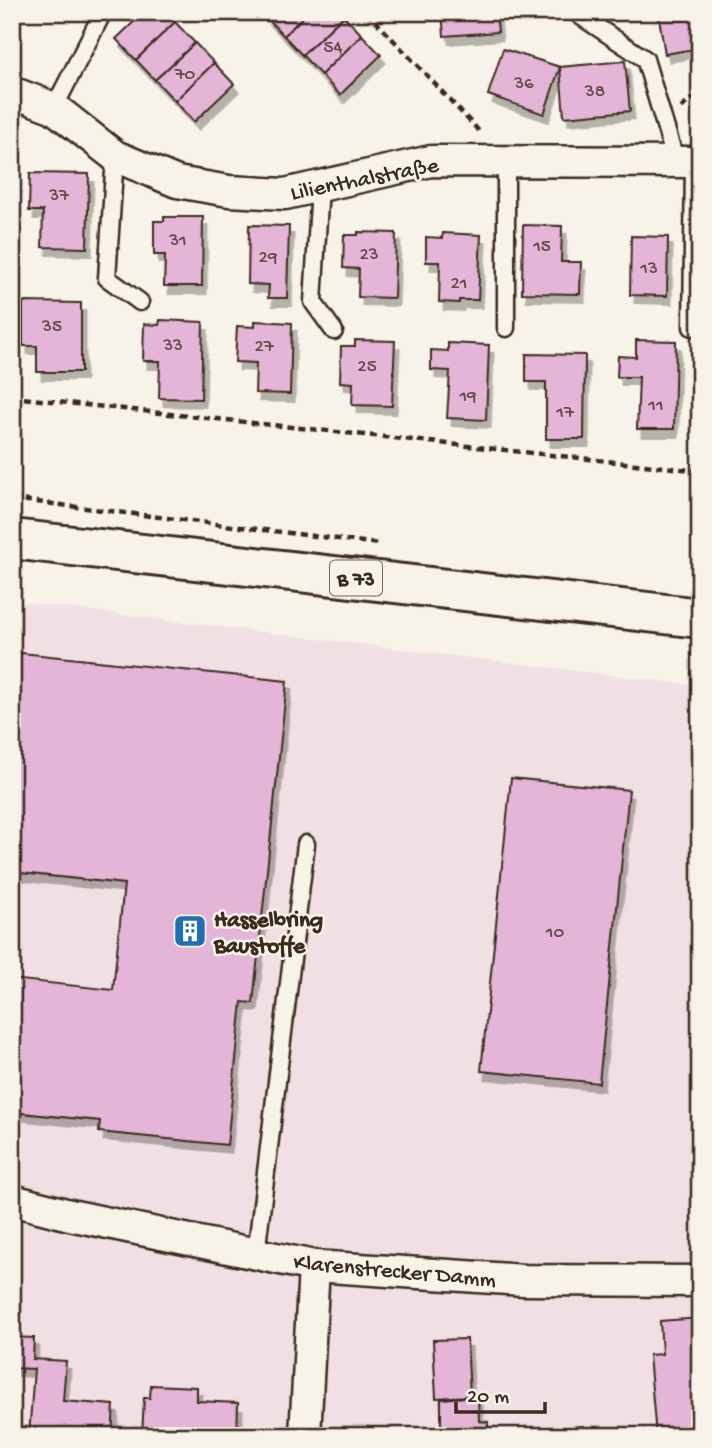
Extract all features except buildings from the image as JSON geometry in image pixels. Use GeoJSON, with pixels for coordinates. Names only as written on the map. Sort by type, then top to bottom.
{"type":"FeatureCollection","features":[{"type":"Feature","properties":{"kind":"main road","name":"B 73"},"geometry":{"type":"LineString","coordinates":[[12,539],[700,618]]}},
{"type":"Feature","properties":{"kind":"street","name":"Lilienthalstraße"},"geometry":{"type":"LineString","coordinates":[[12,92],[54,108],[115,156],[177,182],[229,191],[285,194],[431,161],[506,159],[561,163],[690,162]]}},
{"type":"Feature","properties":{"kind":"street","name":"Klarenstrecker Damm"},"geometry":{"type":"LineString","coordinates":[[12,1200],[70,1216],[314,1266],[524,1280],[700,1281]]}},
{"type":"Feature","properties":{"kind":"street"},"geometry":{"type":"LineString","coordinates":[[305,1436],[314,1266]]}},
{"type":"Feature","properties":{"kind":"lane"},"geometry":{"type":"LineString","coordinates":[[54,108],[103,12]]}},
{"type":"Feature","properties":{"kind":"lane"},"geometry":{"type":"LineString","coordinates":[[579,15],[645,59],[690,162],[692,327]]}},
{"type":"Feature","properties":{"kind":"lane"},"geometry":{"type":"LineString","coordinates":[[115,156],[107,278],[140,302]]}},
{"type":"Feature","properties":{"kind":"lane"},"geometry":{"type":"LineString","coordinates":[[506,159],[506,328]]}},
{"type":"Feature","properties":{"kind":"lane"},"geometry":{"type":"LineString","coordinates":[[320,186],[313,302],[334,331]]}},
{"type":"Feature","properties":{"kind":"lane"},"geometry":{"type":"LineString","coordinates":[[256,1254],[306,844]]}},
{"type":"Feature","properties":{"kind":"path"},"geometry":{"type":"LineString","coordinates":[[367,12],[374,15],[506,159]]}},
{"type":"Feature","properties":{"kind":"path"},"geometry":{"type":"LineString","coordinates":[[12,397],[700,471]]}},
{"type":"Feature","properties":{"kind":"path"},"geometry":{"type":"LineString","coordinates":[[12,499],[383,544]]}},
{"type":"Feature","properties":{"kind":"shaded area"},"geometry":{"type":"Polygon","coordinates":[[[12,601],[700,686],[700,1436],[12,1436],[12,601]]]}},
{"type":"Feature","properties":{"kind":"place","name":"Hasselbring Baustoffe"},"geometry":{"type":"Point","coordinates":[190,931]}}]}
